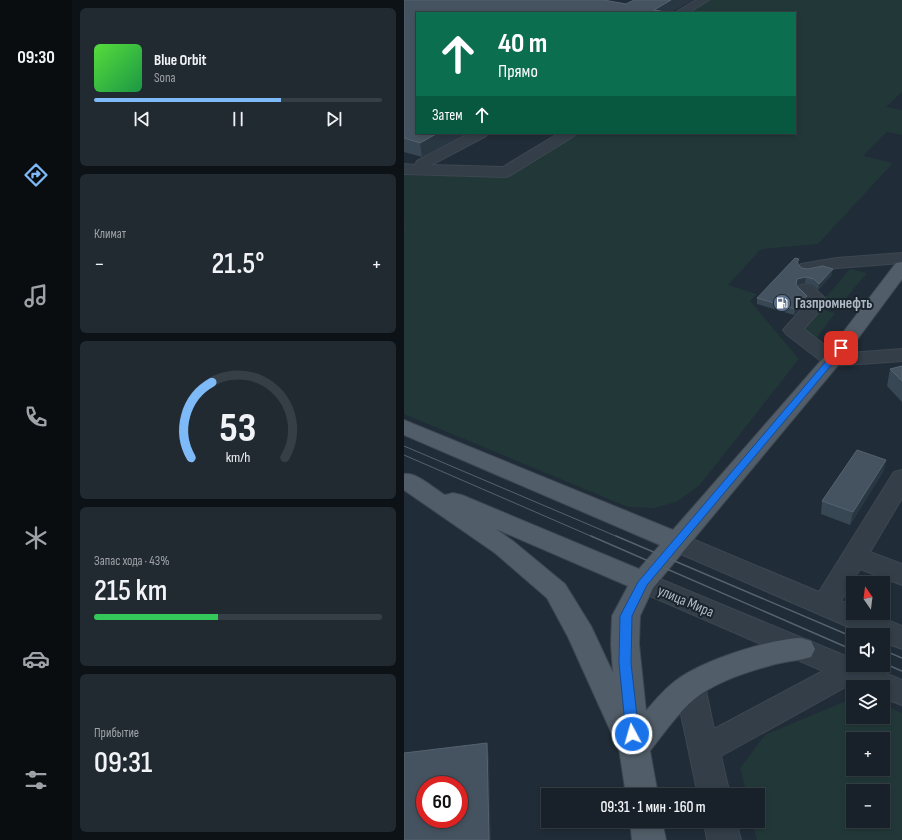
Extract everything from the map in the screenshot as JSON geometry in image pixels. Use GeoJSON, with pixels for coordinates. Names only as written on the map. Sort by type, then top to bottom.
{"type":"FeatureCollection","features":[{"type":"Feature","properties":{"kind":"main road"},"geometry":{"type":"LineString","coordinates":[[641,788],[634,748],[625,663],[626,616],[643,582],[832,360],[902,267]]}},
{"type":"Feature","properties":{"kind":"main road"},"geometry":{"type":"LineString","coordinates":[[404,427],[676,542]]}},
{"type":"Feature","properties":{"kind":"main road"},"geometry":{"type":"LineString","coordinates":[[405,480],[504,547],[556,591],[580,634],[634,748]]}},
{"type":"Feature","properties":{"kind":"main road","name":"улица Мира"},"geometry":{"type":"LineString","coordinates":[[405,480],[643,582]]}},
{"type":"Feature","properties":{"kind":"main road"},"geometry":{"type":"LineString","coordinates":[[634,748],[663,712],[690,686],[722,669],[774,653],[801,649]]}},
{"type":"Feature","properties":{"kind":"main road"},"geometry":{"type":"LineString","coordinates":[[647,828],[650,840]]}},
{"type":"Feature","properties":{"kind":"street"},"geometry":{"type":"LineString","coordinates":[[682,12],[704,0]]}},
{"type":"Feature","properties":{"kind":"street"},"geometry":{"type":"LineString","coordinates":[[422,164],[479,134]]}},
{"type":"Feature","properties":{"kind":"street"},"geometry":{"type":"LineString","coordinates":[[404,169],[506,172],[568,134]]}},
{"type":"Feature","properties":{"kind":"street"},"geometry":{"type":"LineString","coordinates":[[404,159],[440,169]]}},
{"type":"Feature","properties":{"kind":"street"},"geometry":{"type":"LineString","coordinates":[[807,268],[837,263],[902,258]]}},
{"type":"Feature","properties":{"kind":"street"},"geometry":{"type":"LineString","coordinates":[[805,290],[819,301],[793,330],[832,360],[902,355]]}},
{"type":"Feature","properties":{"kind":"street"},"geometry":{"type":"LineString","coordinates":[[825,606],[902,478]]}},
{"type":"Feature","properties":{"kind":"street"},"geometry":{"type":"LineString","coordinates":[[676,542],[902,638]]}},
{"type":"Feature","properties":{"kind":"street"},"geometry":{"type":"LineString","coordinates":[[855,556],[902,575]]}},
{"type":"Feature","properties":{"kind":"street","name":"улица Мира"},"geometry":{"type":"LineString","coordinates":[[643,582],[846,668]]}},
{"type":"Feature","properties":{"kind":"street"},"geometry":{"type":"LineString","coordinates":[[703,750],[846,672]]}},
{"type":"Feature","properties":{"kind":"street","name":"улица Мира"},"geometry":{"type":"LineString","coordinates":[[855,672],[902,693]]}},
{"type":"Feature","properties":{"kind":"street"},"geometry":{"type":"LineString","coordinates":[[690,686],[712,788]]}},
{"type":"Feature","properties":{"kind":"street"},"geometry":{"type":"LineString","coordinates":[[721,828],[724,840]]}},
{"type":"Feature","properties":{"kind":"green space"},"geometry":{"type":"Polygon","coordinates":[[[710,0],[902,0],[902,92],[886,107],[902,110],[902,135],[887,132],[863,156],[893,163],[818,244],[761,249],[728,285],[757,294],[750,301],[799,359],[699,486],[676,502],[654,508],[628,507],[404,414],[404,175],[504,177],[576,134],[796,134],[796,12],[690,12],[710,0]]]}},
{"type":"Feature","properties":{"kind":"green space"},"geometry":{"type":"Polygon","coordinates":[[[850,269],[867,273],[842,303],[825,298],[850,269]]]}},
{"type":"Feature","properties":{"kind":"green space"},"geometry":{"type":"Polygon","coordinates":[[[821,309],[835,313],[816,339],[802,334],[821,309]]]}},
{"type":"Feature","properties":{"kind":"green space"},"geometry":{"type":"Polygon","coordinates":[[[846,701],[846,724],[890,724],[890,707],[902,713],[902,840],[757,840],[754,828],[765,828],[765,788],[745,788],[740,768],[765,735],[846,701]]]}},
{"type":"Feature","properties":{"kind":"building"},"geometry":{"type":"Polygon","coordinates":[[[404,0],[604,0],[626,4],[634,0],[671,0],[654,10],[666,12],[416,12],[416,134],[436,134],[420,143],[404,138],[404,0]]]}},
{"type":"Feature","properties":{"kind":"building"},"geometry":{"type":"Polygon","coordinates":[[[795,258],[799,259],[797,262],[801,268],[808,269],[823,266],[833,269],[819,284],[814,279],[806,277],[797,279],[796,285],[807,296],[795,309],[757,298],[795,258]]]}},
{"type":"Feature","properties":{"kind":"building"},"geometry":{"type":"Polygon","coordinates":[[[902,366],[902,381],[890,369],[902,366]]]}},
{"type":"Feature","properties":{"kind":"building"},"geometry":{"type":"Polygon","coordinates":[[[857,450],[886,460],[853,512],[822,501],[857,450]]]}},
{"type":"Feature","properties":{"kind":"building"},"geometry":{"type":"Polygon","coordinates":[[[487,743],[489,840],[404,840],[404,753],[487,743]]]}},
{"type":"Feature","properties":{"kind":"tram line"},"geometry":{"type":"LineString","coordinates":[[404,446],[618,537]]}},
{"type":"Feature","properties":{"kind":"tram line"},"geometry":{"type":"LineString","coordinates":[[404,455],[593,537]]}},
{"type":"Feature","properties":{"kind":"tram line"},"geometry":{"type":"LineString","coordinates":[[591,536],[846,647]]}},
{"type":"Feature","properties":{"kind":"tram line"},"geometry":{"type":"LineString","coordinates":[[616,536],[846,634]]}},
{"type":"Feature","properties":{"kind":"tram line"},"geometry":{"type":"LineString","coordinates":[[890,653],[902,658]]}},
{"type":"Feature","properties":{"kind":"tram line"},"geometry":{"type":"LineString","coordinates":[[890,666],[902,671]]}},
{"type":"Feature","properties":{"kind":"place","name":"Газпромнефть"},"geometry":{"type":"Point","coordinates":[782,303]}},
{"type":"Feature","properties":{"kind":"route"},"geometry":{"type":"LineString","coordinates":[[632,734],[625,663],[626,616],[643,582],[841,348]]}}]}
